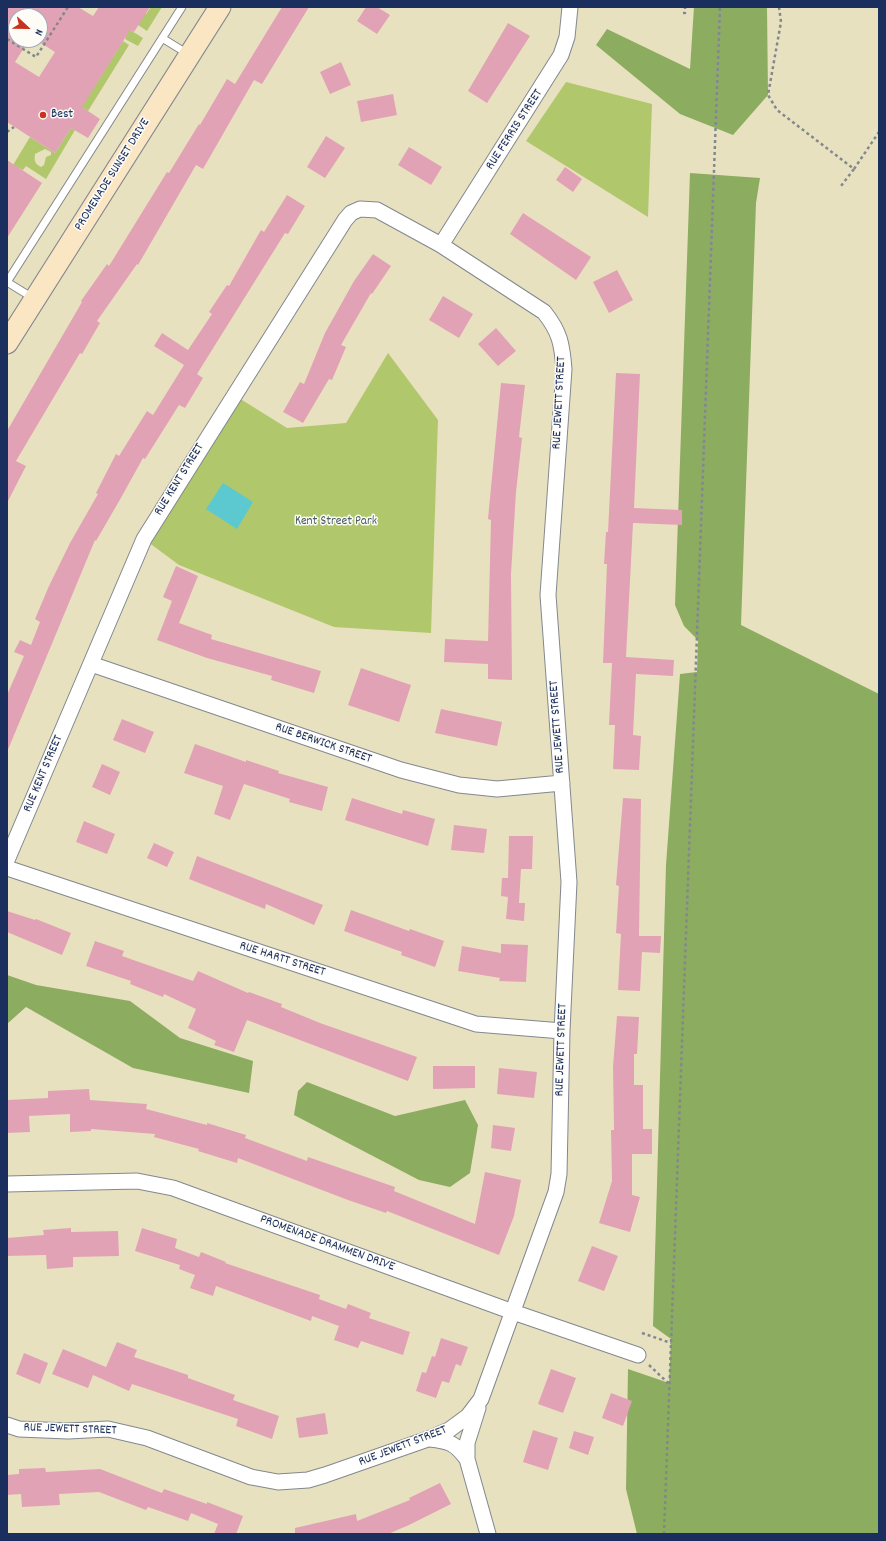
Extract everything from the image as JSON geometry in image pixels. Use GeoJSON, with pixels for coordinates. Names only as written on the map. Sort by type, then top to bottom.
{"type":"FeatureCollection","features":[{"type":"Feature","properties":{"kind":"street","name":"PROMENADE SUNSET DRIVE"},"geometry":{"type":"LineString","coordinates":[[7,343],[220,7]]}},
{"type":"Feature","properties":{"kind":"street","name":"RUE FERRIS STREET"},"geometry":{"type":"LineString","coordinates":[[441,245],[561,55],[567,37],[570,7]]}},
{"type":"Feature","properties":{"kind":"street","name":"RUE KENT STREET"},"geometry":{"type":"LineString","coordinates":[[7,860],[144,539],[346,220],[351,214],[360,209],[377,210],[441,245]]}},
{"type":"Feature","properties":{"kind":"street","name":"RUE JEWETT STREET"},"geometry":{"type":"LineString","coordinates":[[7,1425],[19,1429],[68,1432],[108,1429],[147,1438],[252,1477],[278,1482],[308,1480],[428,1439],[449,1430],[468,1416],[481,1399],[513,1312],[556,1192],[558,1180],[562,1031],[569,882],[548,595],[564,369],[562,344],[555,326],[544,312],[441,245]]}},
{"type":"Feature","properties":{"kind":"street","name":"RUE BERWICK STREET"},"geometry":{"type":"LineString","coordinates":[[91,664],[395,768],[459,785],[498,788],[562,783]]}},
{"type":"Feature","properties":{"kind":"street","name":"RUE HARTT STREET"},"geometry":{"type":"LineString","coordinates":[[7,868],[476,1024],[562,1031]]}},
{"type":"Feature","properties":{"kind":"street","name":"PROMENADE DRAMMEN DRIVE"},"geometry":{"type":"LineString","coordinates":[[7,1184],[137,1181],[173,1188],[513,1312],[638,1355]]}},
{"type":"Feature","properties":{"kind":"street"},"geometry":{"type":"LineString","coordinates":[[481,1399],[467,1443],[467,1459],[488,1534]]}},
{"type":"Feature","properties":{"kind":"street"},"geometry":{"type":"LineString","coordinates":[[428,1439],[446,1441],[458,1447],[467,1459]]}},
{"type":"Feature","properties":{"kind":"lane"},"geometry":{"type":"LineString","coordinates":[[34,299],[7,282],[182,7]]}},
{"type":"Feature","properties":{"kind":"lane"},"geometry":{"type":"LineString","coordinates":[[162,38],[189,55]]}},
{"type":"Feature","properties":{"kind":"path"},"geometry":{"type":"LineString","coordinates":[[7,39],[36,57],[68,7]]}},
{"type":"Feature","properties":{"kind":"path"},"geometry":{"type":"LineString","coordinates":[[683,13],[685,13],[685,7]]}},
{"type":"Feature","properties":{"kind":"path"},"geometry":{"type":"LineString","coordinates":[[664,1534],[699,619],[720,7]]}},
{"type":"Feature","properties":{"kind":"path"},"geometry":{"type":"LineString","coordinates":[[779,7],[781,22],[768,95],[777,110],[854,169]]}},
{"type":"Feature","properties":{"kind":"path"},"geometry":{"type":"LineString","coordinates":[[7,132],[14,127]]}},
{"type":"Feature","properties":{"kind":"path"},"geometry":{"type":"LineString","coordinates":[[841,186],[879,132]]}},
{"type":"Feature","properties":{"kind":"path"},"geometry":{"type":"LineString","coordinates":[[642,1333],[671,1343]]}},
{"type":"Feature","properties":{"kind":"path"},"geometry":{"type":"LineString","coordinates":[[638,1355],[669,1383]]}},
{"type":"Feature","properties":{"kind":"green space"},"geometry":{"type":"Polygon","coordinates":[[[151,7],[162,7],[147,31],[129,19],[137,8],[146,14],[151,7]]]}},
{"type":"Feature","properties":{"kind":"green space"},"geometry":{"type":"Polygon","coordinates":[[[694,7],[767,7],[768,95],[733,135],[680,114],[596,45],[607,29],[690,69],[694,7]]]}},
{"type":"Feature","properties":{"kind":"green space"},"geometry":{"type":"Polygon","coordinates":[[[119,23],[143,38],[138,46],[125,39],[126,37],[119,23]]]}},
{"type":"Feature","properties":{"kind":"green space"},"geometry":{"type":"Polygon","coordinates":[[[123,41],[129,45],[88,111],[75,103],[94,87],[123,41]]]}},
{"type":"Feature","properties":{"kind":"green space"},"geometry":{"type":"Polygon","coordinates":[[[566,82],[652,104],[648,217],[526,141],[566,82]]]}},
{"type":"Feature","properties":{"kind":"green space"},"geometry":{"type":"Polygon","coordinates":[[[71,128],[75,130],[46,179],[26,166],[23,170],[13,165],[30,137],[55,153],[71,128]],[[45,149],[35,154],[37,165],[41,167],[44,165],[46,157],[51,155],[51,152],[45,149]]]}},
{"type":"Feature","properties":{"kind":"green space"},"geometry":{"type":"Polygon","coordinates":[[[690,173],[760,178],[756,203],[741,625],[879,694],[879,1534],[637,1534],[626,1489],[628,1369],[669,1383],[671,1339],[653,1326],[666,865],[680,674],[697,672],[698,640],[684,626],[675,605],[690,173]]]}},
{"type":"Feature","properties":{"kind":"green space","name":"Kent Street Park"},"geometry":{"type":"Polygon","coordinates":[[[388,353],[438,420],[431,633],[334,627],[179,565],[144,539],[234,395],[287,428],[346,423],[388,353]]]}},
{"type":"Feature","properties":{"kind":"green space"},"geometry":{"type":"Polygon","coordinates":[[[7,975],[36,985],[130,1001],[180,1038],[253,1061],[249,1093],[133,1068],[26,1007],[7,1024],[7,975]]]}},
{"type":"Feature","properties":{"kind":"green space"},"geometry":{"type":"Polygon","coordinates":[[[307,1082],[395,1116],[465,1100],[478,1125],[470,1173],[450,1187],[419,1180],[294,1115],[298,1091],[307,1082]]]}},
{"type":"Feature","properties":{"kind":"water"},"geometry":{"type":"Polygon","coordinates":[[[223,483],[253,502],[237,529],[206,509],[223,483]]]}},
{"type":"Feature","properties":{"kind":"building","name":"Best"},"geometry":{"type":"Polygon","coordinates":[[[7,7],[78,7],[93,16],[99,7],[150,7],[134,32],[130,30],[82,107],[100,119],[88,138],[71,128],[55,153],[7,122],[7,7]]]}},
{"type":"Feature","properties":{"kind":"building"},"geometry":{"type":"Polygon","coordinates":[[[282,7],[309,7],[262,84],[254,80],[203,169],[196,165],[138,265],[137,264],[97,321],[100,323],[82,354],[80,353],[16,461],[26,466],[7,503],[7,431],[82,302],[81,301],[107,264],[109,266],[167,172],[169,173],[199,124],[200,125],[227,79],[235,84],[282,7]]]}},
{"type":"Feature","properties":{"kind":"building"},"geometry":{"type":"Polygon","coordinates":[[[366,7],[377,7],[390,15],[377,34],[357,21],[366,7]]]}},
{"type":"Feature","properties":{"kind":"building"},"geometry":{"type":"Polygon","coordinates":[[[508,23],[530,36],[487,103],[468,91],[508,23]]]}},
{"type":"Feature","properties":{"kind":"building"},"geometry":{"type":"Polygon","coordinates":[[[341,62],[351,85],[330,94],[320,72],[341,62]]]}},
{"type":"Feature","properties":{"kind":"building"},"geometry":{"type":"Polygon","coordinates":[[[393,94],[397,115],[361,122],[357,101],[393,94]]]}},
{"type":"Feature","properties":{"kind":"building"},"geometry":{"type":"Polygon","coordinates":[[[326,136],[345,148],[325,178],[307,167],[326,136]]]}},
{"type":"Feature","properties":{"kind":"building"},"geometry":{"type":"Polygon","coordinates":[[[409,147],[442,167],[431,185],[398,165],[409,147]]]}},
{"type":"Feature","properties":{"kind":"building"},"geometry":{"type":"Polygon","coordinates":[[[7,160],[42,183],[7,238],[7,160]]]}},
{"type":"Feature","properties":{"kind":"building"},"geometry":{"type":"Polygon","coordinates":[[[565,167],[582,179],[573,192],[556,180],[565,167]]]}},
{"type":"Feature","properties":{"kind":"building"},"geometry":{"type":"Polygon","coordinates":[[[287,195],[305,206],[288,234],[285,233],[197,374],[203,378],[185,408],[179,405],[145,459],[143,458],[96,541],[95,540],[7,752],[7,695],[24,656],[14,652],[20,640],[31,645],[40,622],[35,619],[49,586],[70,543],[98,494],[96,493],[116,454],[119,456],[147,411],[153,415],[184,365],[154,346],[162,333],[188,350],[212,314],[209,312],[227,285],[229,286],[261,230],[264,232],[287,195]]]}},
{"type":"Feature","properties":{"kind":"building"},"geometry":{"type":"Polygon","coordinates":[[[523,213],[591,257],[576,280],[510,234],[523,213]]]}},
{"type":"Feature","properties":{"kind":"building"},"geometry":{"type":"Polygon","coordinates":[[[373,254],[391,266],[372,294],[371,293],[341,345],[346,347],[332,380],[329,379],[303,423],[283,412],[300,382],[304,384],[325,333],[354,281],[373,254]]]}},
{"type":"Feature","properties":{"kind":"building"},"geometry":{"type":"Polygon","coordinates":[[[617,270],[633,300],[609,313],[593,282],[617,270]]]}},
{"type":"Feature","properties":{"kind":"building"},"geometry":{"type":"Polygon","coordinates":[[[443,296],[473,314],[459,338],[429,320],[443,296]]]}},
{"type":"Feature","properties":{"kind":"building"},"geometry":{"type":"Polygon","coordinates":[[[496,328],[516,351],[498,366],[478,344],[496,328]]]}},
{"type":"Feature","properties":{"kind":"building"},"geometry":{"type":"Polygon","coordinates":[[[616,373],[640,374],[634,508],[682,510],[682,525],[633,523],[626,657],[674,660],[673,676],[636,674],[633,735],[641,736],[639,770],[613,769],[615,725],[609,725],[612,663],[603,663],[607,564],[604,564],[606,532],[608,532],[616,373]]]}},
{"type":"Feature","properties":{"kind":"building"},"geometry":{"type":"Polygon","coordinates":[[[501,383],[525,385],[519,437],[522,438],[516,492],[511,574],[512,680],[488,679],[488,664],[444,662],[445,639],[488,641],[491,520],[488,519],[501,383]]]}},
{"type":"Feature","properties":{"kind":"building"},"geometry":{"type":"Polygon","coordinates":[[[176,566],[198,576],[179,623],[212,635],[211,639],[321,671],[314,693],[271,680],[272,676],[207,658],[157,640],[172,601],[163,597],[176,566]]]}},
{"type":"Feature","properties":{"kind":"building"},"geometry":{"type":"Polygon","coordinates":[[[361,668],[411,685],[399,722],[348,705],[361,668]]]}},
{"type":"Feature","properties":{"kind":"building"},"geometry":{"type":"Polygon","coordinates":[[[441,709],[502,722],[497,746],[435,733],[441,709]]]}},
{"type":"Feature","properties":{"kind":"building"},"geometry":{"type":"Polygon","coordinates":[[[122,719],[154,732],[145,753],[113,740],[122,719]]]}},
{"type":"Feature","properties":{"kind":"building"},"geometry":{"type":"Polygon","coordinates":[[[195,744],[246,762],[246,760],[279,771],[278,773],[328,787],[322,811],[289,802],[290,799],[244,784],[230,820],[214,814],[223,786],[184,773],[195,744]]]}},
{"type":"Feature","properties":{"kind":"building"},"geometry":{"type":"Polygon","coordinates":[[[102,764],[120,772],[110,795],[92,787],[102,764]]]}},
{"type":"Feature","properties":{"kind":"building"},"geometry":{"type":"Polygon","coordinates":[[[352,798],[402,814],[403,810],[435,819],[428,846],[345,820],[352,798]]]}},
{"type":"Feature","properties":{"kind":"building"},"geometry":{"type":"Polygon","coordinates":[[[623,798],[641,799],[639,936],[661,936],[660,953],[642,952],[640,991],[618,990],[621,934],[616,933],[619,886],[616,885],[623,798]]]}},
{"type":"Feature","properties":{"kind":"building"},"geometry":{"type":"Polygon","coordinates":[[[84,821],[115,834],[107,854],[76,842],[84,821]]]}},
{"type":"Feature","properties":{"kind":"building"},"geometry":{"type":"Polygon","coordinates":[[[454,825],[487,829],[484,853],[451,850],[454,825]]]}},
{"type":"Feature","properties":{"kind":"building"},"geometry":{"type":"Polygon","coordinates":[[[509,836],[533,836],[532,869],[521,869],[519,903],[525,903],[524,921],[506,919],[508,897],[501,896],[502,878],[508,878],[509,836]]]}},
{"type":"Feature","properties":{"kind":"building"},"geometry":{"type":"Polygon","coordinates":[[[154,843],[174,852],[167,867],[147,858],[154,843]]]}},
{"type":"Feature","properties":{"kind":"building"},"geometry":{"type":"Polygon","coordinates":[[[197,856],[323,905],[314,925],[266,904],[265,909],[189,879],[197,856]]]}},
{"type":"Feature","properties":{"kind":"building"},"geometry":{"type":"Polygon","coordinates":[[[351,910],[409,931],[410,929],[444,941],[435,967],[401,955],[402,952],[344,931],[351,910]]]}},
{"type":"Feature","properties":{"kind":"building"},"geometry":{"type":"Polygon","coordinates":[[[7,911],[35,920],[36,919],[71,933],[62,955],[7,932],[7,911]]]}},
{"type":"Feature","properties":{"kind":"building"},"geometry":{"type":"Polygon","coordinates":[[[95,941],[124,951],[122,956],[193,981],[198,971],[248,993],[249,992],[282,1004],[281,1007],[320,1023],[417,1057],[408,1081],[247,1020],[234,1052],[214,1045],[216,1041],[188,1028],[196,1009],[164,994],[163,997],[130,984],[131,981],[86,966],[95,941]]]}},
{"type":"Feature","properties":{"kind":"building"},"geometry":{"type":"Polygon","coordinates":[[[501,944],[528,945],[526,982],[499,981],[500,978],[458,971],[462,946],[501,953],[501,944]]]}},
{"type":"Feature","properties":{"kind":"building"},"geometry":{"type":"Polygon","coordinates":[[[617,1016],[639,1017],[637,1054],[634,1054],[634,1085],[643,1085],[643,1129],[652,1129],[652,1154],[632,1154],[632,1195],[640,1197],[630,1232],[599,1223],[612,1181],[611,1130],[614,1130],[613,1067],[617,1016]]]}},
{"type":"Feature","properties":{"kind":"building"},"geometry":{"type":"Polygon","coordinates":[[[433,1066],[475,1066],[475,1088],[433,1089],[433,1066]]]}},
{"type":"Feature","properties":{"kind":"building"},"geometry":{"type":"Polygon","coordinates":[[[499,1068],[537,1072],[534,1098],[497,1094],[499,1068]]]}},
{"type":"Feature","properties":{"kind":"building"},"geometry":{"type":"Polygon","coordinates":[[[89,1089],[90,1100],[147,1104],[146,1109],[207,1125],[207,1123],[246,1135],[245,1138],[307,1161],[308,1157],[395,1187],[394,1191],[475,1224],[485,1172],[521,1180],[514,1216],[499,1255],[387,1211],[386,1213],[348,1200],[238,1158],[237,1163],[198,1151],[199,1149],[154,1137],[155,1134],[91,1129],[91,1131],[70,1132],[70,1114],[29,1116],[30,1132],[7,1133],[7,1100],[48,1098],[48,1091],[89,1089]]]}},
{"type":"Feature","properties":{"kind":"building"},"geometry":{"type":"Polygon","coordinates":[[[493,1125],[515,1128],[511,1151],[491,1148],[493,1125]]]}},
{"type":"Feature","properties":{"kind":"building"},"geometry":{"type":"Polygon","coordinates":[[[71,1228],[71,1232],[118,1231],[119,1256],[73,1257],[73,1267],[47,1269],[46,1255],[7,1256],[7,1238],[44,1235],[43,1230],[71,1228]]]}},
{"type":"Feature","properties":{"kind":"building"},"geometry":{"type":"Polygon","coordinates":[[[142,1228],[177,1239],[175,1248],[199,1257],[201,1252],[226,1262],[225,1263],[320,1295],[319,1299],[346,1309],[348,1304],[371,1313],[369,1318],[410,1332],[403,1355],[361,1341],[358,1348],[334,1340],[339,1326],[312,1316],[311,1321],[216,1286],[213,1296],[190,1288],[195,1275],[179,1269],[180,1265],[135,1251],[142,1228]]]}},
{"type":"Feature","properties":{"kind":"building"},"geometry":{"type":"Polygon","coordinates":[[[592,1246],[618,1256],[604,1291],[578,1281],[592,1246]]]}},
{"type":"Feature","properties":{"kind":"building"},"geometry":{"type":"Polygon","coordinates":[[[441,1338],[468,1347],[461,1366],[456,1364],[449,1383],[442,1381],[436,1398],[416,1391],[422,1372],[426,1373],[432,1356],[435,1357],[441,1338]]]}},
{"type":"Feature","properties":{"kind":"building"},"geometry":{"type":"Polygon","coordinates":[[[117,1342],[137,1350],[134,1357],[188,1375],[188,1378],[235,1395],[233,1400],[279,1416],[272,1439],[236,1426],[238,1419],[132,1384],[129,1391],[93,1375],[88,1388],[52,1374],[63,1349],[106,1367],[117,1342]]]}},
{"type":"Feature","properties":{"kind":"building"},"geometry":{"type":"Polygon","coordinates":[[[24,1353],[48,1363],[40,1384],[16,1374],[24,1353]]]}},
{"type":"Feature","properties":{"kind":"building"},"geometry":{"type":"Polygon","coordinates":[[[551,1369],[576,1378],[563,1413],[538,1404],[551,1369]]]}},
{"type":"Feature","properties":{"kind":"building"},"geometry":{"type":"Polygon","coordinates":[[[611,1393],[632,1401],[623,1426],[602,1418],[611,1393]]]}},
{"type":"Feature","properties":{"kind":"building"},"geometry":{"type":"Polygon","coordinates":[[[325,1413],[328,1434],[299,1438],[296,1418],[325,1413]]]}},
{"type":"Feature","properties":{"kind":"building"},"geometry":{"type":"Polygon","coordinates":[[[533,1430],[558,1438],[548,1470],[523,1462],[533,1430]]]}},
{"type":"Feature","properties":{"kind":"building"},"geometry":{"type":"Polygon","coordinates":[[[574,1431],[594,1437],[588,1455],[569,1448],[574,1431]]]}},
{"type":"Feature","properties":{"kind":"building"},"geometry":{"type":"Polygon","coordinates":[[[45,1468],[46,1472],[100,1469],[162,1493],[164,1489],[207,1504],[207,1502],[243,1516],[236,1534],[214,1534],[218,1524],[191,1513],[188,1521],[148,1507],[146,1510],[99,1492],[59,1494],[60,1505],[22,1507],[21,1494],[7,1495],[7,1475],[19,1474],[19,1469],[45,1468]]]}},
{"type":"Feature","properties":{"kind":"building"},"geometry":{"type":"Polygon","coordinates":[[[440,1483],[451,1504],[388,1534],[295,1534],[295,1528],[356,1514],[357,1521],[410,1500],[409,1498],[440,1483]]]}},
{"type":"Feature","properties":{"kind":"place","name":"Best"},"geometry":{"type":"Point","coordinates":[43,115]}}]}
